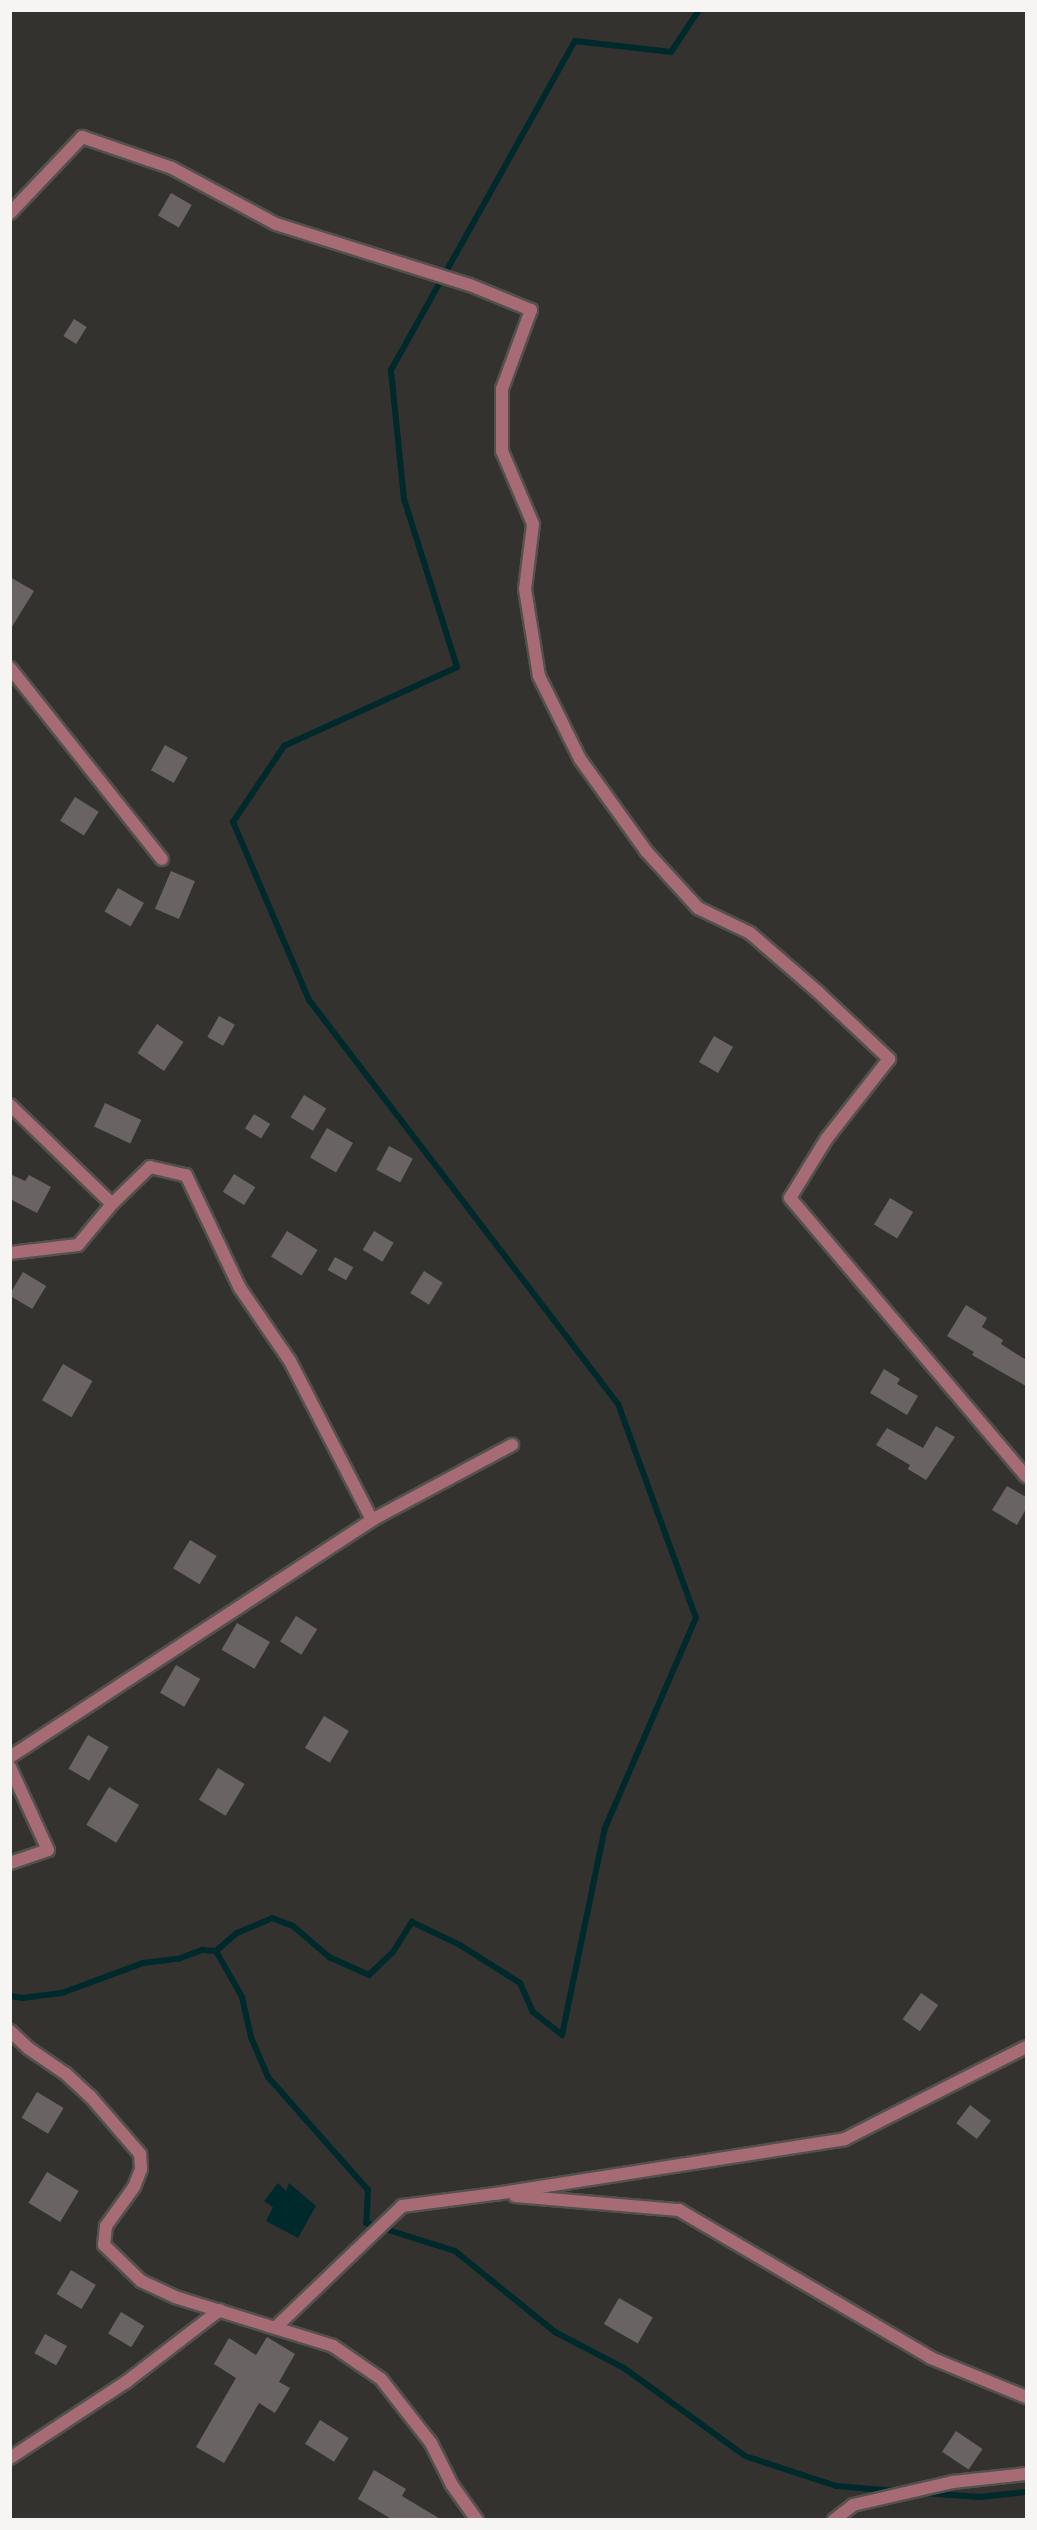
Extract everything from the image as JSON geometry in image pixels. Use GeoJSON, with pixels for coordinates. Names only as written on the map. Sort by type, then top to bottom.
{"type":"FeatureCollection","features":[{"type":"Feature","properties":{"kind":"street"},"geometry":{"type":"LineString","coordinates":[[10,213],[82,137],[172,168],[276,224],[470,285],[531,310],[502,389],[502,451],[533,524],[525,590],[539,676],[580,759],[646,852],[698,908],[750,933],[819,992],[889,1059],[827,1138],[790,1198],[1026,1476]]}},
{"type":"Feature","properties":{"kind":"street"},"geometry":{"type":"LineString","coordinates":[[10,668],[162,859]]}},
{"type":"Feature","properties":{"kind":"street"},"geometry":{"type":"LineString","coordinates":[[10,1105],[112,1204]]}},
{"type":"Feature","properties":{"kind":"street"},"geometry":{"type":"LineString","coordinates":[[10,1253],[78,1245],[112,1204],[150,1167],[186,1175],[240,1288],[290,1361],[372,1520]]}},
{"type":"Feature","properties":{"kind":"street"},"geometry":{"type":"LineString","coordinates":[[10,1756],[372,1520],[512,1445]]}},
{"type":"Feature","properties":{"kind":"street"},"geometry":{"type":"LineString","coordinates":[[10,1767],[48,1850],[10,1863]]}},
{"type":"Feature","properties":{"kind":"street"},"geometry":{"type":"LineString","coordinates":[[10,2031],[28,2048],[74,2082],[140,2154],[141,2169],[134,2187],[106,2226],[104,2245],[141,2281],[175,2297],[333,2346],[381,2379],[431,2443],[452,2485],[477,2520]]}},
{"type":"Feature","properties":{"kind":"street"},"geometry":{"type":"LineString","coordinates":[[275,2328],[402,2206],[495,2194],[845,2139],[1026,2047]]}},
{"type":"Feature","properties":{"kind":"street"},"geometry":{"type":"LineString","coordinates":[[495,2194],[679,2210],[931,2358],[1026,2397]]}},
{"type":"Feature","properties":{"kind":"street"},"geometry":{"type":"LineString","coordinates":[[10,2458],[126,2382],[220,2310]]}},
{"type":"Feature","properties":{"kind":"street"},"geometry":{"type":"LineString","coordinates":[[834,2520],[853,2505],[941,2485],[1025,2474]]}},
{"type":"Feature","properties":{"kind":"water"},"geometry":{"type":"Polygon","coordinates":[[[278,2183],[286,2191],[289,2183],[316,2206],[298,2238],[266,2221],[273,2207],[264,2201],[278,2183]]]}},
{"type":"Feature","properties":{"kind":"building"},"geometry":{"type":"Polygon","coordinates":[[[171,193],[192,205],[179,228],[158,216],[171,193]]]}},
{"type":"Feature","properties":{"kind":"building"},"geometry":{"type":"Polygon","coordinates":[[[74,319],[87,327],[76,344],[63,336],[74,319]]]}},
{"type":"Feature","properties":{"kind":"building"},"geometry":{"type":"Polygon","coordinates":[[[10,577],[34,591],[10,630],[10,577]]]}},
{"type":"Feature","properties":{"kind":"building"},"geometry":{"type":"Polygon","coordinates":[[[165,745],[188,758],[174,783],[151,770],[165,745]]]}},
{"type":"Feature","properties":{"kind":"building"},"geometry":{"type":"Polygon","coordinates":[[[75,797],[99,812],[84,836],[60,821],[75,797]]]}},
{"type":"Feature","properties":{"kind":"building"},"geometry":{"type":"Polygon","coordinates":[[[171,871],[195,881],[179,919],[155,909],[171,871]]]}},
{"type":"Feature","properties":{"kind":"building"},"geometry":{"type":"Polygon","coordinates":[[[118,888],[144,903],[130,926],[104,911],[118,888]]]}},
{"type":"Feature","properties":{"kind":"building"},"geometry":{"type":"Polygon","coordinates":[[[219,1016],[235,1025],[223,1046],[207,1037],[219,1016]]]}},
{"type":"Feature","properties":{"kind":"building"},"geometry":{"type":"Polygon","coordinates":[[[157,1024],[184,1042],[164,1071],[137,1053],[157,1024]]]}},
{"type":"Feature","properties":{"kind":"building"},"geometry":{"type":"Polygon","coordinates":[[[714,1036],[733,1047],[718,1073],[699,1062],[714,1036]]]}},
{"type":"Feature","properties":{"kind":"building"},"geometry":{"type":"Polygon","coordinates":[[[304,1095],[326,1108],[313,1131],[291,1117],[304,1095]]]}},
{"type":"Feature","properties":{"kind":"building"},"geometry":{"type":"Polygon","coordinates":[[[105,1103],[141,1120],[130,1143],[94,1127],[105,1103]]]}},
{"type":"Feature","properties":{"kind":"building"},"geometry":{"type":"Polygon","coordinates":[[[254,1114],[270,1124],[261,1138],[245,1128],[254,1114]]]}},
{"type":"Feature","properties":{"kind":"building"},"geometry":{"type":"Polygon","coordinates":[[[327,1128],[353,1143],[336,1172],[310,1157],[327,1128]]]}},
{"type":"Feature","properties":{"kind":"building"},"geometry":{"type":"Polygon","coordinates":[[[389,1146],[413,1159],[400,1183],[376,1170],[389,1146]]]}},
{"type":"Feature","properties":{"kind":"building"},"geometry":{"type":"Polygon","coordinates":[[[10,1174],[25,1181],[29,1175],[51,1187],[37,1213],[10,1199],[10,1174]]]}},
{"type":"Feature","properties":{"kind":"building"},"geometry":{"type":"Polygon","coordinates":[[[234,1174],[255,1187],[244,1205],[223,1192],[234,1174]]]}},
{"type":"Feature","properties":{"kind":"building"},"geometry":{"type":"Polygon","coordinates":[[[890,1198],[913,1212],[897,1238],[874,1225],[890,1198]]]}},
{"type":"Feature","properties":{"kind":"building"},"geometry":{"type":"Polygon","coordinates":[[[287,1231],[318,1250],[302,1276],[271,1256],[287,1231]]]}},
{"type":"Feature","properties":{"kind":"building"},"geometry":{"type":"Polygon","coordinates":[[[374,1231],[394,1243],[382,1262],[363,1250],[374,1231]]]}},
{"type":"Feature","properties":{"kind":"building"},"geometry":{"type":"Polygon","coordinates":[[[335,1257],[353,1267],[346,1280],[328,1270],[335,1257]]]}},
{"type":"Feature","properties":{"kind":"building"},"geometry":{"type":"Polygon","coordinates":[[[424,1271],[443,1283],[429,1305],[410,1293],[424,1271]]]}},
{"type":"Feature","properties":{"kind":"building"},"geometry":{"type":"Polygon","coordinates":[[[23,1272],[46,1286],[32,1309],[10,1296],[23,1272]]]}},
{"type":"Feature","properties":{"kind":"building"},"geometry":{"type":"Polygon","coordinates":[[[966,1305],[987,1318],[982,1327],[1003,1340],[1001,1344],[1026,1360],[1026,1386],[972,1355],[974,1352],[947,1336],[966,1305]]]}},
{"type":"Feature","properties":{"kind":"building"},"geometry":{"type":"Polygon","coordinates":[[[63,1364],[92,1381],[71,1417],[42,1400],[63,1364]]]}},
{"type":"Feature","properties":{"kind":"building"},"geometry":{"type":"Polygon","coordinates":[[[884,1369],[900,1379],[897,1384],[918,1396],[907,1415],[870,1393],[884,1369]]]}},
{"type":"Feature","properties":{"kind":"building"},"geometry":{"type":"Polygon","coordinates":[[[936,1426],[955,1437],[926,1480],[908,1469],[910,1465],[876,1445],[887,1428],[923,1448],[936,1426]]]}},
{"type":"Feature","properties":{"kind":"building"},"geometry":{"type":"Polygon","coordinates":[[[1007,1486],[1026,1497],[1026,1509],[1017,1525],[992,1510],[1007,1486]]]}},
{"type":"Feature","properties":{"kind":"building"},"geometry":{"type":"Polygon","coordinates":[[[190,1540],[217,1556],[200,1584],[173,1568],[190,1540]]]}},
{"type":"Feature","properties":{"kind":"building"},"geometry":{"type":"Polygon","coordinates":[[[296,1616],[317,1629],[301,1655],[280,1641],[296,1616]]]}},
{"type":"Feature","properties":{"kind":"building"},"geometry":{"type":"Polygon","coordinates":[[[237,1623],[270,1642],[254,1669],[222,1650],[237,1623]]]}},
{"type":"Feature","properties":{"kind":"building"},"geometry":{"type":"Polygon","coordinates":[[[176,1665],[200,1679],[184,1707],[160,1693],[176,1665]]]}},
{"type":"Feature","properties":{"kind":"building"},"geometry":{"type":"Polygon","coordinates":[[[324,1716],[349,1731],[330,1763],[305,1748],[324,1716]]]}},
{"type":"Feature","properties":{"kind":"building"},"geometry":{"type":"Polygon","coordinates":[[[88,1735],[109,1747],[89,1781],[68,1769],[88,1735]]]}},
{"type":"Feature","properties":{"kind":"building"},"geometry":{"type":"Polygon","coordinates":[[[218,1768],[245,1784],[226,1816],[199,1800],[218,1768]]]}},
{"type":"Feature","properties":{"kind":"building"},"geometry":{"type":"Polygon","coordinates":[[[109,1787],[139,1805],[116,1843],[86,1825],[109,1787]]]}},
{"type":"Feature","properties":{"kind":"building"},"geometry":{"type":"Polygon","coordinates":[[[921,1993],[938,2005],[920,2031],[903,2019],[921,1993]]]}},
{"type":"Feature","properties":{"kind":"building"},"geometry":{"type":"Polygon","coordinates":[[[37,2092],[64,2108],[48,2134],[22,2118],[37,2092]]]}},
{"type":"Feature","properties":{"kind":"building"},"geometry":{"type":"Polygon","coordinates":[[[970,2105],[991,2121],[977,2139],[956,2123],[970,2105]]]}},
{"type":"Feature","properties":{"kind":"building"},"geometry":{"type":"Polygon","coordinates":[[[47,2172],[79,2191],[60,2222],[28,2203],[47,2172]]]}},
{"type":"Feature","properties":{"kind":"building"},"geometry":{"type":"Polygon","coordinates":[[[71,2270],[96,2285],[81,2309],[57,2294],[71,2270]]]}},
{"type":"Feature","properties":{"kind":"building"},"geometry":{"type":"Polygon","coordinates":[[[619,2298],[653,2318],[638,2343],[604,2324],[619,2298]]]}},
{"type":"Feature","properties":{"kind":"building"},"geometry":{"type":"Polygon","coordinates":[[[121,2312],[144,2326],[131,2347],[108,2333],[121,2312]]]}},
{"type":"Feature","properties":{"kind":"building"},"geometry":{"type":"Polygon","coordinates":[[[45,2334],[67,2346],[56,2365],[34,2353],[45,2334]]]}},
{"type":"Feature","properties":{"kind":"building"},"geometry":{"type":"Polygon","coordinates":[[[267,2337],[295,2354],[279,2382],[290,2388],[275,2413],[259,2403],[224,2463],[196,2447],[236,2378],[214,2364],[229,2338],[256,2355],[267,2337]]]}},
{"type":"Feature","properties":{"kind":"building"},"geometry":{"type":"Polygon","coordinates":[[[320,2420],[349,2438],[334,2462],[305,2444],[320,2420]]]}},
{"type":"Feature","properties":{"kind":"building"},"geometry":{"type":"Polygon","coordinates":[[[956,2431],[983,2449],[969,2470],[942,2452],[956,2431]]]}},
{"type":"Feature","properties":{"kind":"building"},"geometry":{"type":"Polygon","coordinates":[[[374,2470],[406,2489],[402,2496],[442,2520],[393,2520],[358,2499],[374,2470]]]}},
{"type":"Feature","properties":{"kind":"waterway"},"geometry":{"type":"LineString","coordinates":[[10,1996],[22,1998],[62,1993],[143,1963],[178,1959],[202,1950],[216,1951],[237,1933],[272,1918],[293,1926],[329,1957],[369,1975],[393,1952],[412,1922],[460,1945],[520,1983],[533,2012],[562,2035],[605,1828],[696,1618],[618,1404],[309,1000],[233,822],[284,746],[457,667],[404,499],[391,370],[575,41],[671,52],[699,10]]}},
{"type":"Feature","properties":{"kind":"waterway"},"geometry":{"type":"LineString","coordinates":[[216,1951],[242,1997],[251,2037],[268,2077],[368,2190],[366,2223],[455,2251],[555,2332],[624,2368],[745,2456],[836,2486],[897,2491]]}},
{"type":"Feature","properties":{"kind":"waterway"},"geometry":{"type":"LineString","coordinates":[[923,2493],[980,2497],[1026,2492]]}}]}
